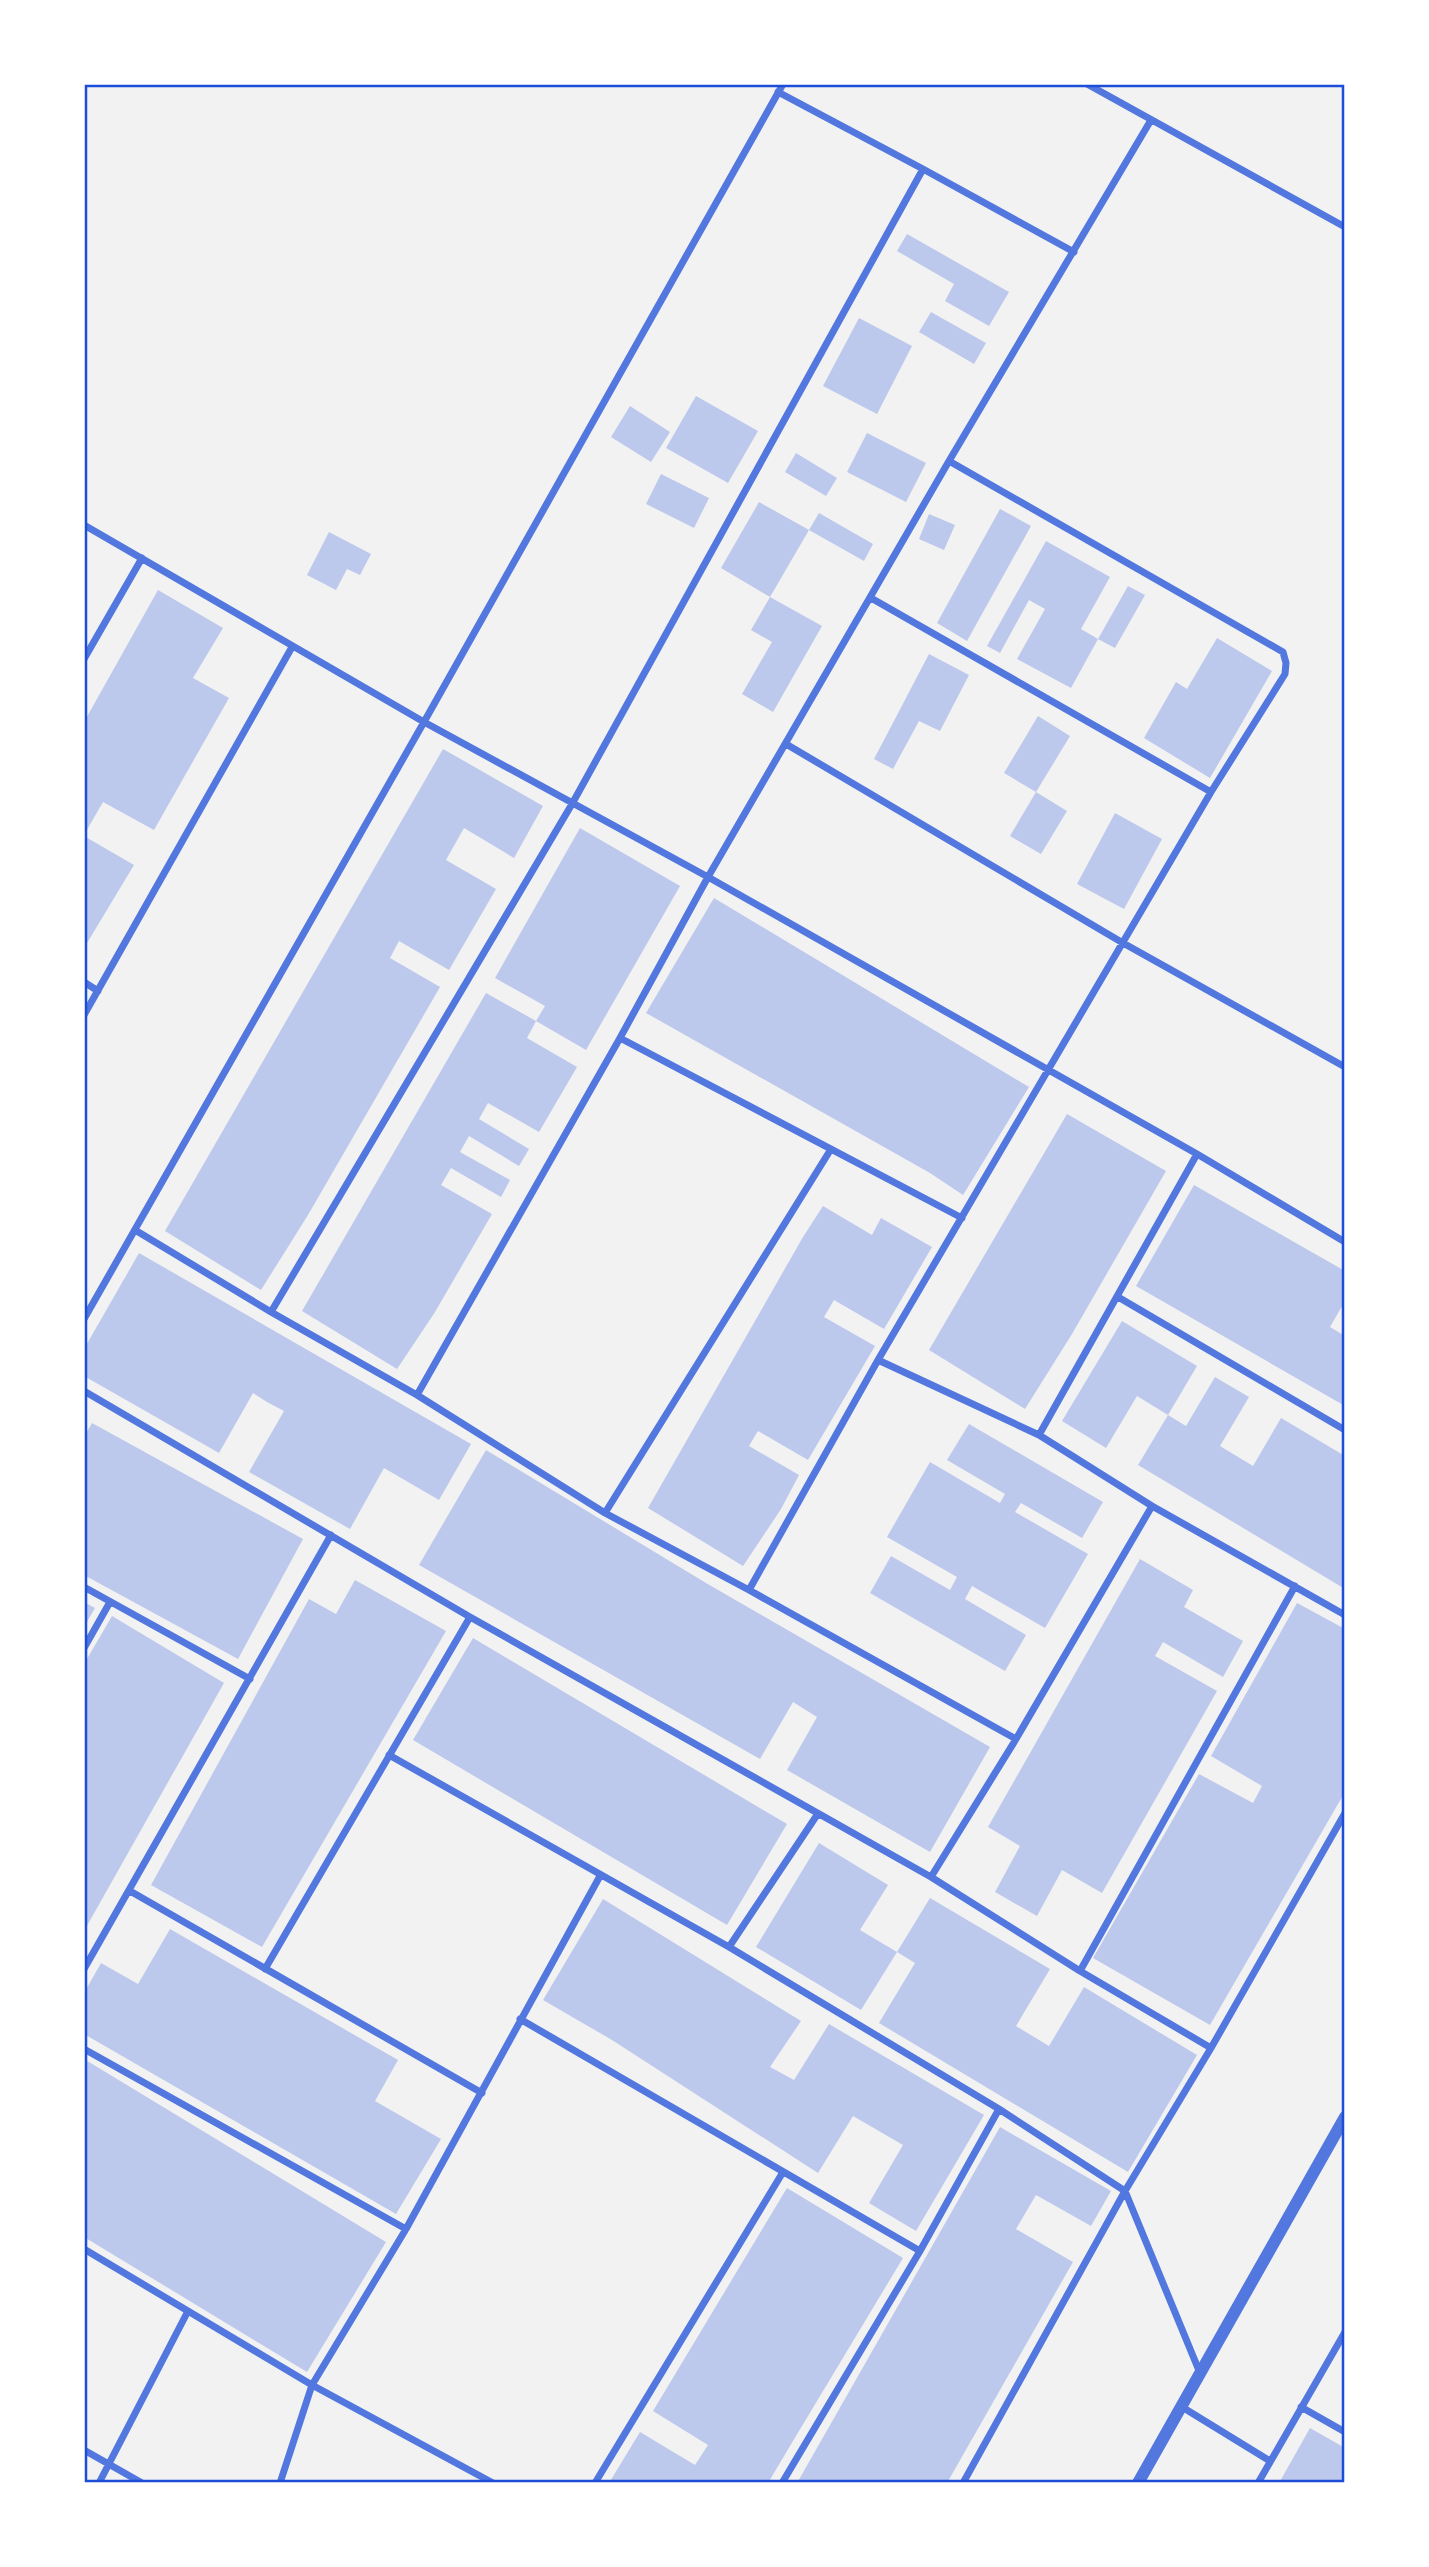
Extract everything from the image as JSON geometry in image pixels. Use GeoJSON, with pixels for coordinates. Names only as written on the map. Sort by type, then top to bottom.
{"type":"FeatureCollection","features":[{"type":"Feature","properties":{"kind":"street"},"geometry":{"type":"LineString","coordinates":[[84,1319],[783,84]]}},
{"type":"Feature","properties":{"kind":"street"},"geometry":{"type":"LineString","coordinates":[[1087,84],[1345,227]]}},
{"type":"Feature","properties":{"kind":"street"},"geometry":{"type":"LineString","coordinates":[[778,92],[1074,252]]}},
{"type":"Feature","properties":{"kind":"street"},"geometry":{"type":"LineString","coordinates":[[417,1395],[620,1038],[708,877],[949,461],[1151,120]]}},
{"type":"Feature","properties":{"kind":"street"},"geometry":{"type":"LineString","coordinates":[[271,1312],[572,804],[923,169]]}},
{"type":"Feature","properties":{"kind":"street"},"geometry":{"type":"LineString","coordinates":[[749,1590],[878,1360],[1211,792],[1285,674],[1283,652],[949,461]]}},
{"type":"Feature","properties":{"kind":"street"},"geometry":{"type":"LineString","coordinates":[[84,525],[424,722],[708,877],[1197,1154],[1345,1242]]}},
{"type":"Feature","properties":{"kind":"street"},"geometry":{"type":"LineString","coordinates":[[84,659],[142,558]]}},
{"type":"Feature","properties":{"kind":"street"},"geometry":{"type":"LineString","coordinates":[[871,598],[1211,792]]}},
{"type":"Feature","properties":{"kind":"street"},"geometry":{"type":"LineString","coordinates":[[84,1015],[292,647]]}},
{"type":"Feature","properties":{"kind":"street"},"geometry":{"type":"LineString","coordinates":[[786,744],[1123,943],[1345,1067]]}},
{"type":"Feature","properties":{"kind":"street"},"geometry":{"type":"LineString","coordinates":[[84,982],[98,991]]}},
{"type":"Feature","properties":{"kind":"street"},"geometry":{"type":"LineString","coordinates":[[620,1038],[962,1218]]}},
{"type":"Feature","properties":{"kind":"street"},"geometry":{"type":"LineString","coordinates":[[605,1513],[831,1149]]}},
{"type":"Feature","properties":{"kind":"street"},"geometry":{"type":"LineString","coordinates":[[1039,1435],[1197,1154]]}},
{"type":"Feature","properties":{"kind":"street"},"geometry":{"type":"LineString","coordinates":[[135,1230],[417,1395],[605,1513],[1016,1739]]}},
{"type":"Feature","properties":{"kind":"street"},"geometry":{"type":"LineString","coordinates":[[1118,1297],[1345,1430]]}},
{"type":"Feature","properties":{"kind":"street"},"geometry":{"type":"LineString","coordinates":[[878,1360],[1039,1435],[1152,1506],[1345,1615]]}},
{"type":"Feature","properties":{"kind":"street"},"geometry":{"type":"LineString","coordinates":[[84,1391],[470,1617],[931,1877],[1080,1971],[1211,2048]]}},
{"type":"Feature","properties":{"kind":"street"},"geometry":{"type":"LineString","coordinates":[[931,1877],[1016,1739],[1152,1506]]}},
{"type":"Feature","properties":{"kind":"street"},"geometry":{"type":"LineString","coordinates":[[84,1969],[331,1535]]}},
{"type":"Feature","properties":{"kind":"street"},"geometry":{"type":"LineString","coordinates":[[1080,1971],[1294,1586]]}},
{"type":"Feature","properties":{"kind":"street"},"geometry":{"type":"LineString","coordinates":[[84,1587],[250,1679]]}},
{"type":"Feature","properties":{"kind":"street"},"geometry":{"type":"LineString","coordinates":[[84,1648],[110,1602]]}},
{"type":"Feature","properties":{"kind":"street"},"geometry":{"type":"LineString","coordinates":[[265,1969],[470,1617]]}},
{"type":"Feature","properties":{"kind":"street"},"geometry":{"type":"LineString","coordinates":[[389,1755],[729,1947],[999,2109],[1125,2191],[1200,2374]]}},
{"type":"Feature","properties":{"kind":"street"},"geometry":{"type":"LineString","coordinates":[[964,2483],[1125,2191],[1211,2048],[1345,1813]]}},
{"type":"Feature","properties":{"kind":"street"},"geometry":{"type":"LineString","coordinates":[[729,1947],[817,1815]]}},
{"type":"Feature","properties":{"kind":"street"},"geometry":{"type":"LineString","coordinates":[[280,2483],[312,2385],[406,2229],[600,1876]]}},
{"type":"Feature","properties":{"kind":"street"},"geometry":{"type":"LineString","coordinates":[[130,1891],[482,2093]]}},
{"type":"Feature","properties":{"kind":"street"},"geometry":{"type":"LineString","coordinates":[[520,2019],[920,2251]]}},
{"type":"Feature","properties":{"kind":"street"},"geometry":{"type":"LineString","coordinates":[[84,2049],[406,2229]]}},
{"type":"Feature","properties":{"kind":"street"},"geometry":{"type":"LineString","coordinates":[[782,2483],[920,2251],[999,2109]]}},
{"type":"Feature","properties":{"kind":"street"},"geometry":{"type":"LineString","coordinates":[[1138,2483],[1345,2117]]}},
{"type":"Feature","properties":{"kind":"street"},"geometry":{"type":"LineString","coordinates":[[595,2483],[783,2172]]}},
{"type":"Feature","properties":{"kind":"street"},"geometry":{"type":"LineString","coordinates":[[84,2249],[312,2385],[492,2483]]}},
{"type":"Feature","properties":{"kind":"street"},"geometry":{"type":"LineString","coordinates":[[99,2483],[188,2311]]}},
{"type":"Feature","properties":{"kind":"street"},"geometry":{"type":"LineString","coordinates":[[1258,2483],[1345,2332]]}},
{"type":"Feature","properties":{"kind":"street"},"geometry":{"type":"LineString","coordinates":[[1182,2407],[1270,2461]]}},
{"type":"Feature","properties":{"kind":"street"},"geometry":{"type":"LineString","coordinates":[[1301,2407],[1345,2432]]}},
{"type":"Feature","properties":{"kind":"street"},"geometry":{"type":"LineString","coordinates":[[84,2450],[142,2483]]}},
{"type":"Feature","properties":{"kind":"building"},"geometry":{"type":"Polygon","coordinates":[[[907,234],[1009,292],[989,326],[945,301],[954,284],[897,251],[907,234]]]}},
{"type":"Feature","properties":{"kind":"building"},"geometry":{"type":"Polygon","coordinates":[[[931,312],[986,343],[974,364],[919,332],[931,312]]]}},
{"type":"Feature","properties":{"kind":"building"},"geometry":{"type":"Polygon","coordinates":[[[859,318],[912,346],[877,414],[823,386],[859,318]]]}},
{"type":"Feature","properties":{"kind":"building"},"geometry":{"type":"Polygon","coordinates":[[[696,396],[758,431],[728,483],[666,448],[696,396]]]}},
{"type":"Feature","properties":{"kind":"building"},"geometry":{"type":"Polygon","coordinates":[[[630,406],[670,432],[651,462],[611,437],[630,406]]]}},
{"type":"Feature","properties":{"kind":"building"},"geometry":{"type":"Polygon","coordinates":[[[867,433],[926,463],[906,502],[847,472],[867,433]]]}},
{"type":"Feature","properties":{"kind":"building"},"geometry":{"type":"Polygon","coordinates":[[[796,453],[837,478],[826,496],[785,472],[796,453]]]}},
{"type":"Feature","properties":{"kind":"building"},"geometry":{"type":"Polygon","coordinates":[[[661,474],[709,498],[694,528],[646,504],[661,474]]]}},
{"type":"Feature","properties":{"kind":"building"},"geometry":{"type":"Polygon","coordinates":[[[759,502],[809,530],[770,597],[721,568],[759,502]]]}},
{"type":"Feature","properties":{"kind":"building"},"geometry":{"type":"Polygon","coordinates":[[[1000,509],[1031,526],[967,641],[937,623],[1000,509]]]}},
{"type":"Feature","properties":{"kind":"building"},"geometry":{"type":"Polygon","coordinates":[[[819,513],[873,544],[864,561],[809,530],[819,513]]]}},
{"type":"Feature","properties":{"kind":"building"},"geometry":{"type":"Polygon","coordinates":[[[929,514],[955,525],[944,550],[919,539],[929,514]]]}},
{"type":"Feature","properties":{"kind":"building"},"geometry":{"type":"Polygon","coordinates":[[[329,532],[371,554],[360,575],[347,569],[336,590],[307,575],[329,532]]]}},
{"type":"Feature","properties":{"kind":"building"},"geometry":{"type":"Polygon","coordinates":[[[1046,541],[1110,577],[1081,629],[1098,639],[1071,688],[1017,659],[1045,609],[1029,600],[1000,653],[987,646],[1046,541]]]}},
{"type":"Feature","properties":{"kind":"building"},"geometry":{"type":"Polygon","coordinates":[[[1128,586],[1145,595],[1115,648],[1098,639],[1128,586]]]}},
{"type":"Feature","properties":{"kind":"building"},"geometry":{"type":"Polygon","coordinates":[[[158,590],[223,628],[193,678],[229,698],[154,830],[103,802],[84,835],[84,722],[158,590]]]}},
{"type":"Feature","properties":{"kind":"building"},"geometry":{"type":"Polygon","coordinates":[[[770,597],[822,626],[773,712],[742,694],[772,642],[751,630],[770,597]]]}},
{"type":"Feature","properties":{"kind":"building"},"geometry":{"type":"Polygon","coordinates":[[[1217,638],[1272,671],[1210,778],[1144,738],[1176,682],[1187,689],[1217,638]]]}},
{"type":"Feature","properties":{"kind":"building"},"geometry":{"type":"Polygon","coordinates":[[[929,654],[969,675],[940,731],[919,721],[893,769],[874,759],[929,654]]]}},
{"type":"Feature","properties":{"kind":"building"},"geometry":{"type":"Polygon","coordinates":[[[1038,716],[1070,736],[1036,792],[1004,773],[1038,716]]]}},
{"type":"Feature","properties":{"kind":"building"},"geometry":{"type":"Polygon","coordinates":[[[443,749],[543,806],[514,858],[464,828],[446,860],[496,889],[449,970],[399,941],[390,958],[440,987],[308,1215],[261,1290],[165,1231],[443,749]]]}},
{"type":"Feature","properties":{"kind":"building"},"geometry":{"type":"Polygon","coordinates":[[[1036,792],[1067,811],[1041,854],[1010,836],[1036,792]]]}},
{"type":"Feature","properties":{"kind":"building"},"geometry":{"type":"Polygon","coordinates":[[[1115,813],[1162,839],[1124,909],[1077,884],[1115,813]]]}},
{"type":"Feature","properties":{"kind":"building"},"geometry":{"type":"Polygon","coordinates":[[[580,828],[680,886],[586,1050],[536,1021],[545,1006],[495,978],[580,828]]]}},
{"type":"Feature","properties":{"kind":"building"},"geometry":{"type":"Polygon","coordinates":[[[84,836],[134,865],[84,948],[84,836]]]}},
{"type":"Feature","properties":{"kind":"building"},"geometry":{"type":"Polygon","coordinates":[[[714,898],[1029,1087],[963,1195],[930,1173],[646,1013],[714,898]]]}},
{"type":"Feature","properties":{"kind":"building"},"geometry":{"type":"Polygon","coordinates":[[[486,993],[536,1021],[527,1038],[577,1067],[539,1132],[488,1103],[479,1119],[529,1149],[519,1166],[469,1136],[460,1152],[510,1180],[501,1197],[451,1168],[441,1185],[492,1214],[435,1312],[397,1369],[302,1311],[486,993]]]}},
{"type":"Feature","properties":{"kind":"building"},"geometry":{"type":"Polygon","coordinates":[[[1067,1114],[1166,1171],[1072,1334],[1025,1409],[929,1350],[1067,1114]]]}},
{"type":"Feature","properties":{"kind":"building"},"geometry":{"type":"Polygon","coordinates":[[[1194,1185],[1345,1271],[1345,1301],[1330,1327],[1345,1336],[1345,1406],[1136,1286],[1194,1185]]]}},
{"type":"Feature","properties":{"kind":"building"},"geometry":{"type":"Polygon","coordinates":[[[823,1206],[872,1235],[881,1218],[932,1247],[884,1329],[834,1300],[824,1317],[875,1346],[808,1460],[758,1431],[749,1446],[799,1475],[781,1509],[743,1566],[648,1508],[823,1206]]]}},
{"type":"Feature","properties":{"kind":"building"},"geometry":{"type":"Polygon","coordinates":[[[139,1253],[471,1444],[439,1500],[384,1468],[350,1529],[249,1472],[284,1411],[253,1393],[219,1453],[84,1376],[84,1349],[139,1253]]]}},
{"type":"Feature","properties":{"kind":"building"},"geometry":{"type":"Polygon","coordinates":[[[1122,1321],[1197,1366],[1168,1415],[1137,1396],[1106,1448],[1062,1421],[1122,1321]]]}},
{"type":"Feature","properties":{"kind":"building"},"geometry":{"type":"Polygon","coordinates":[[[1215,1377],[1249,1397],[1220,1446],[1253,1466],[1281,1418],[1345,1456],[1345,1589],[1138,1465],[1168,1415],[1186,1426],[1215,1377]]]}},
{"type":"Feature","properties":{"kind":"building"},"geometry":{"type":"Polygon","coordinates":[[[92,1423],[303,1539],[238,1659],[84,1575],[84,1437],[92,1423]]]}},
{"type":"Feature","properties":{"kind":"building"},"geometry":{"type":"Polygon","coordinates":[[[969,1424],[1103,1502],[1082,1538],[1021,1503],[1015,1512],[1088,1554],[1045,1628],[972,1586],[965,1599],[1026,1635],[1005,1671],[870,1593],[891,1556],[950,1590],[957,1577],[887,1537],[930,1462],[1000,1503],[1005,1494],[947,1460],[969,1424]]]}},
{"type":"Feature","properties":{"kind":"building"},"geometry":{"type":"Polygon","coordinates":[[[486,1450],[706,1583],[990,1747],[930,1852],[787,1770],[817,1717],[793,1702],[760,1759],[419,1565],[486,1450]]]}},
{"type":"Feature","properties":{"kind":"building"},"geometry":{"type":"Polygon","coordinates":[[[1140,1559],[1193,1590],[1184,1607],[1243,1641],[1223,1677],[1163,1642],[1155,1656],[1217,1691],[1102,1893],[1062,1870],[1037,1916],[995,1892],[1020,1846],[988,1827],[1140,1559]]]}},
{"type":"Feature","properties":{"kind":"building"},"geometry":{"type":"Polygon","coordinates":[[[355,1580],[446,1631],[262,1947],[151,1885],[309,1599],[336,1614],[355,1580]]]}},
{"type":"Feature","properties":{"kind":"building"},"geometry":{"type":"Polygon","coordinates":[[[84,1602],[95,1608],[84,1627],[84,1602]]]}},
{"type":"Feature","properties":{"kind":"building"},"geometry":{"type":"Polygon","coordinates":[[[1297,1603],[1345,1629],[1345,1792],[1210,2025],[1093,1958],[1199,1774],[1253,1803],[1262,1786],[1211,1756],[1297,1603]]]}},
{"type":"Feature","properties":{"kind":"building"},"geometry":{"type":"Polygon","coordinates":[[[112,1616],[224,1683],[84,1931],[84,1664],[112,1616]]]}},
{"type":"Feature","properties":{"kind":"building"},"geometry":{"type":"Polygon","coordinates":[[[473,1638],[787,1824],[727,1925],[413,1740],[473,1638]]]}},
{"type":"Feature","properties":{"kind":"building"},"geometry":{"type":"Polygon","coordinates":[[[819,1843],[888,1885],[860,1930],[897,1952],[861,2010],[756,1947],[819,1843]]]}},
{"type":"Feature","properties":{"kind":"building"},"geometry":{"type":"Polygon","coordinates":[[[930,1898],[1050,1969],[1016,2026],[1049,2046],[1084,1987],[1197,2055],[1128,2172],[879,2023],[915,1963],[897,1952],[930,1898]]]}},
{"type":"Feature","properties":{"kind":"building"},"geometry":{"type":"Polygon","coordinates":[[[603,1899],[801,2021],[770,2067],[794,2080],[829,2024],[984,2115],[916,2231],[869,2203],[903,2145],[853,2116],[818,2173],[612,2040],[543,2000],[603,1899]]]}},
{"type":"Feature","properties":{"kind":"building"},"geometry":{"type":"Polygon","coordinates":[[[170,1929],[398,2060],[375,2101],[441,2139],[396,2214],[84,2034],[84,1993],[101,1963],[138,1984],[170,1929]]]}},
{"type":"Feature","properties":{"kind":"building"},"geometry":{"type":"Polygon","coordinates":[[[84,2059],[386,2242],[307,2372],[84,2237],[84,2059]]]}},
{"type":"Feature","properties":{"kind":"building"},"geometry":{"type":"Polygon","coordinates":[[[1000,2127],[1111,2191],[1091,2226],[1036,2195],[1016,2229],[1073,2262],[947,2483],[797,2483],[1000,2127]]]}},
{"type":"Feature","properties":{"kind":"building"},"geometry":{"type":"Polygon","coordinates":[[[787,2188],[903,2258],[768,2483],[609,2483],[640,2432],[695,2465],[708,2445],[653,2411],[787,2188]]]}},
{"type":"Feature","properties":{"kind":"building"},"geometry":{"type":"Polygon","coordinates":[[[1310,2428],[1345,2448],[1345,2483],[1279,2483],[1310,2428]]]}}]}
